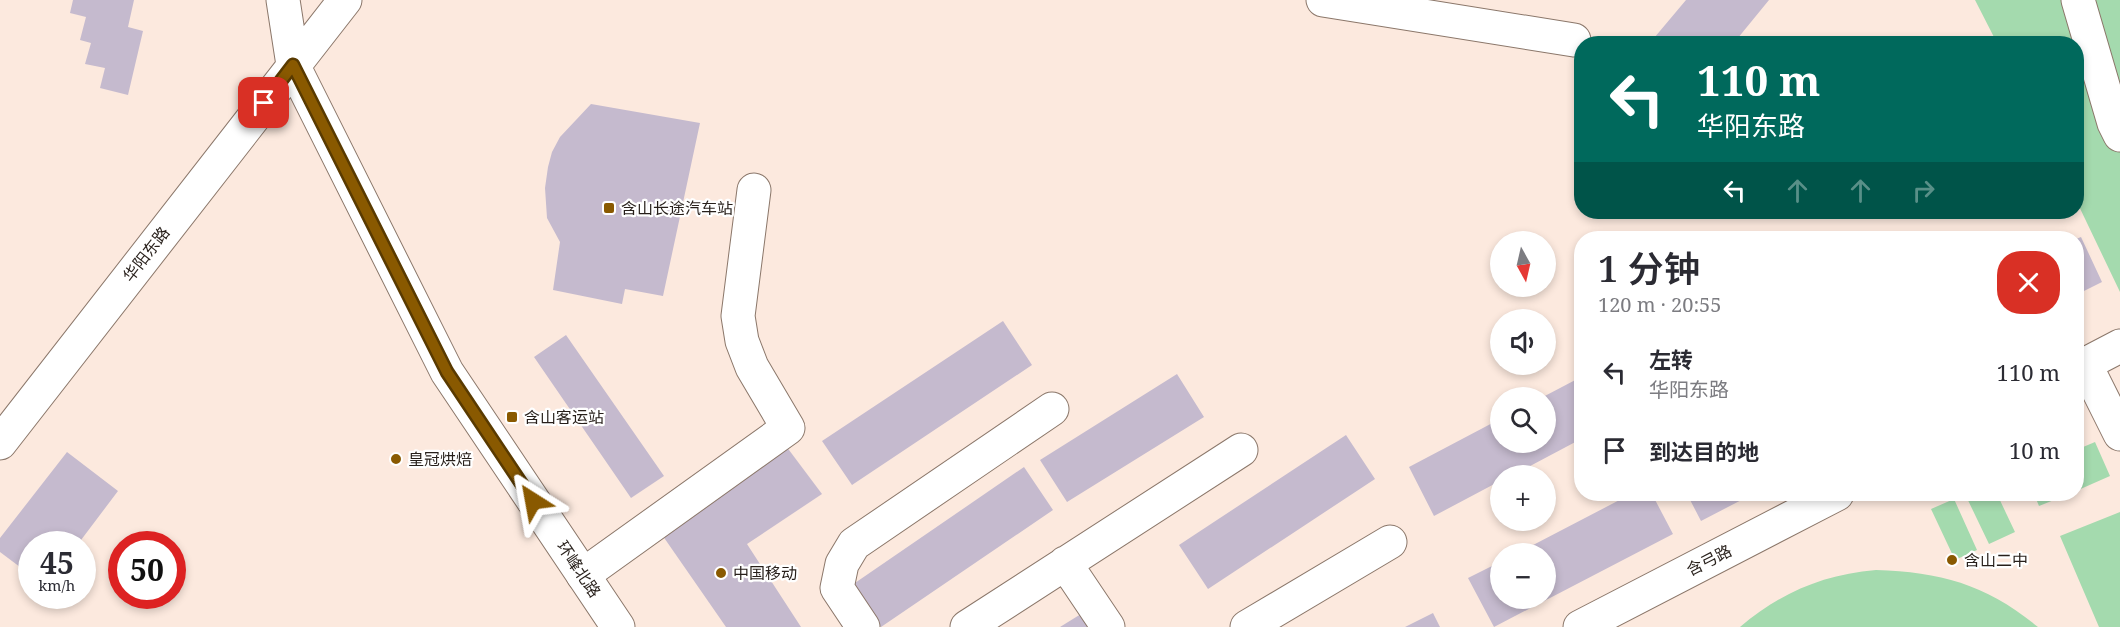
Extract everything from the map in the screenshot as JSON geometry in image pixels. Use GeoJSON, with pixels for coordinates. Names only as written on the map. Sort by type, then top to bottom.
{"type":"FeatureCollection","features":[{"type":"Feature","properties":{"kind":"main road","name":"环峰北路"},"geometry":{"type":"LineString","coordinates":[[283,0],[293,65],[447,372],[618,627]]}},
{"type":"Feature","properties":{"kind":"main road","name":"华阳东路"},"geometry":{"type":"LineString","coordinates":[[0,442],[345,0]]}},
{"type":"Feature","properties":{"kind":"main road"},"geometry":{"type":"LineString","coordinates":[[1323,0],[1574,40]]}},
{"type":"Feature","properties":{"kind":"main road"},"geometry":{"type":"LineString","coordinates":[[2078,0],[2114,123],[2120,135]]}},
{"type":"Feature","properties":{"kind":"main road"},"geometry":{"type":"LineString","coordinates":[[583,575],[788,428],[752,367],[742,341],[738,316],[754,190]]}},
{"type":"Feature","properties":{"kind":"main road"},"geometry":{"type":"LineString","coordinates":[[2084,365],[2120,346]]}},
{"type":"Feature","properties":{"kind":"main road"},"geometry":{"type":"LineString","coordinates":[[2084,372],[2120,434]]}},
{"type":"Feature","properties":{"kind":"main road"},"geometry":{"type":"LineString","coordinates":[[863,627],[837,588],[842,564],[854,544],[1052,409]]}},
{"type":"Feature","properties":{"kind":"main road"},"geometry":{"type":"LineString","coordinates":[[967,627],[1241,450]]}},
{"type":"Feature","properties":{"kind":"main road","name":"含弓路"},"geometry":{"type":"LineString","coordinates":[[1580,627],[1823,501]]}},
{"type":"Feature","properties":{"kind":"main road"},"geometry":{"type":"LineString","coordinates":[[1247,627],[1390,542]]}},
{"type":"Feature","properties":{"kind":"main road"},"geometry":{"type":"LineString","coordinates":[[1065,563],[1108,627]]}},
{"type":"Feature","properties":{"kind":"green space"},"geometry":{"type":"Polygon","coordinates":[[[1975,0],[2120,0],[2120,292],[2084,217],[2084,36],[1993,36],[1975,0]]]}},
{"type":"Feature","properties":{"kind":"green space"},"geometry":{"type":"Polygon","coordinates":[[[2095,442],[2110,476],[2084,487],[2084,447],[2095,442]]]}},
{"type":"Feature","properties":{"kind":"green space"},"geometry":{"type":"Polygon","coordinates":[[[1955,501],[1977,550],[1955,560],[1931,509],[1955,501]]]}},
{"type":"Feature","properties":{"kind":"green space"},"geometry":{"type":"Polygon","coordinates":[[[1968,501],[2000,501],[2015,532],[1989,544],[1968,501]]]}},
{"type":"Feature","properties":{"kind":"green space"},"geometry":{"type":"Polygon","coordinates":[[[2037,501],[2052,501],[2039,506],[2037,501]]]}},
{"type":"Feature","properties":{"kind":"green space"},"geometry":{"type":"Polygon","coordinates":[[[2120,512],[2120,627],[2099,627],[2060,536],[2120,512]]]}},
{"type":"Feature","properties":{"kind":"green space"},"geometry":{"type":"Polygon","coordinates":[[[1876,570],[1922,574],[1963,584],[2000,601],[2038,627],[1740,627],[1771,604],[1804,587],[1838,576],[1876,570]]]}},
{"type":"Feature","properties":{"kind":"building"},"geometry":{"type":"Polygon","coordinates":[[[73,0],[134,0],[128,27],[143,31],[128,95],[100,88],[105,68],[85,64],[91,43],[80,40],[86,17],[70,13],[73,0]]]}},
{"type":"Feature","properties":{"kind":"building"},"geometry":{"type":"Polygon","coordinates":[[[1686,0],[1769,0],[1740,36],[1656,36],[1686,0]]]}},
{"type":"Feature","properties":{"kind":"building"},"geometry":{"type":"Polygon","coordinates":[[[591,104],[700,123],[663,296],[625,289],[622,304],[553,290],[560,242],[547,218],[545,188],[548,167],[552,152],[560,137],[591,104]]]}},
{"type":"Feature","properties":{"kind":"building"},"geometry":{"type":"Polygon","coordinates":[[[2084,243],[2102,282],[2084,291],[2084,243]]]}},
{"type":"Feature","properties":{"kind":"building"},"geometry":{"type":"Polygon","coordinates":[[[1003,321],[1032,365],[852,485],[822,441],[1003,321]]]}},
{"type":"Feature","properties":{"kind":"building"},"geometry":{"type":"Polygon","coordinates":[[[566,335],[664,476],[631,498],[534,357],[566,335]]]}},
{"type":"Feature","properties":{"kind":"building"},"geometry":{"type":"Polygon","coordinates":[[[1177,374],[1204,417],[1067,502],[1040,460],[1177,374]]]}},
{"type":"Feature","properties":{"kind":"building"},"geometry":{"type":"Polygon","coordinates":[[[1574,381],[1574,443],[1556,452],[1556,390],[1574,381]]]}},
{"type":"Feature","properties":{"kind":"building"},"geometry":{"type":"Polygon","coordinates":[[[1490,424],[1490,453],[1555,453],[1532,465],[1490,465],[1490,486],[1434,516],[1409,467],[1490,424]]]}},
{"type":"Feature","properties":{"kind":"building"},"geometry":{"type":"Polygon","coordinates":[[[1346,435],[1375,479],[1208,589],[1179,545],[1346,435]]]}},
{"type":"Feature","properties":{"kind":"building"},"geometry":{"type":"Polygon","coordinates":[[[786,446],[822,494],[747,544],[801,627],[726,627],[658,529],[786,446]]]}},
{"type":"Feature","properties":{"kind":"building"},"geometry":{"type":"Polygon","coordinates":[[[67,452],[118,491],[88,531],[18,531],[18,566],[0,552],[0,538],[67,452]]]}},
{"type":"Feature","properties":{"kind":"building"},"geometry":{"type":"Polygon","coordinates":[[[1024,467],[1053,510],[881,627],[852,585],[1024,467]]]}},
{"type":"Feature","properties":{"kind":"building"},"geometry":{"type":"Polygon","coordinates":[[[1618,501],[1656,501],[1673,534],[1556,595],[1556,543],[1537,543],[1618,501]]]}},
{"type":"Feature","properties":{"kind":"building"},"geometry":{"type":"Polygon","coordinates":[[[1691,501],[1740,501],[1701,521],[1691,501]]]}},
{"type":"Feature","properties":{"kind":"building"},"geometry":{"type":"Polygon","coordinates":[[[1490,567],[1490,609],[1529,609],[1494,627],[1468,578],[1490,567]]]}},
{"type":"Feature","properties":{"kind":"building"},"geometry":{"type":"Polygon","coordinates":[[[1433,613],[1440,627],[1405,627],[1433,613]]]}},
{"type":"Feature","properties":{"kind":"building"},"geometry":{"type":"Polygon","coordinates":[[[1081,614],[1089,627],[1060,627],[1081,614]]]}},
{"type":"Feature","properties":{"kind":"place","name":"含山长途汽车站"},"geometry":{"type":"Point","coordinates":[609,208]}},
{"type":"Feature","properties":{"kind":"place","name":"含山客运站"},"geometry":{"type":"Point","coordinates":[512,417]}},
{"type":"Feature","properties":{"kind":"place","name":"皇冠烘焙"},"geometry":{"type":"Point","coordinates":[396,459]}},
{"type":"Feature","properties":{"kind":"place","name":"含山二中"},"geometry":{"type":"Point","coordinates":[1952,560]}},
{"type":"Feature","properties":{"kind":"place","name":"中国移动"},"geometry":{"type":"Point","coordinates":[721,573]}},
{"type":"Feature","properties":{"kind":"route"},"geometry":{"type":"LineString","coordinates":[[264,103],[293,65],[447,372],[533,501]]}}]}
